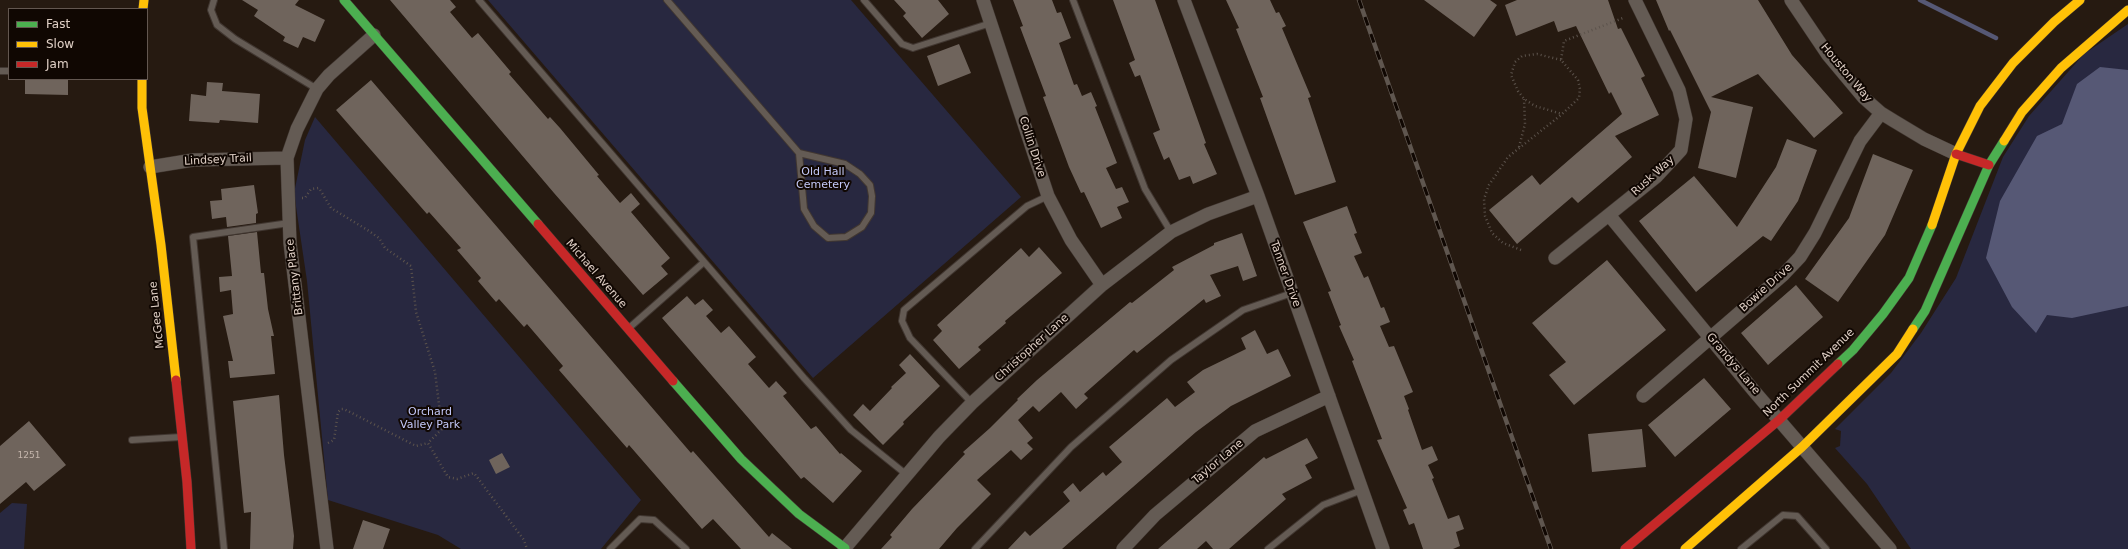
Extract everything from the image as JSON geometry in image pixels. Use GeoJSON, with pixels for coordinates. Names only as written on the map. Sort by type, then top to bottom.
{"type":"FeatureCollection","features":[{"type":"Feature","properties":{"kind":"main road","name":"Michael Avenue"},"geometry":{"type":"LineString","coordinates":[[344,0],[741,459],[800,514],[845,549]]}},
{"type":"Feature","properties":{"kind":"main road","name":"North Summit Avenue"},"geometry":{"type":"LineString","coordinates":[[1625,549],[1779,420],[1853,350],[1883,314],[1909,278],[1928,236],[1956,154],[1980,106],[2013,63],[2054,22],[2080,0]]}},
{"type":"Feature","properties":{"kind":"main road"},"geometry":{"type":"LineString","coordinates":[[1685,549],[1802,447],[1897,354],[1925,311],[1989,165],[2022,112],[2061,68],[2128,10]]}},
{"type":"Feature","properties":{"kind":"main road","name":"McGee Lane"},"geometry":{"type":"LineString","coordinates":[[142,80],[142,108],[182,437],[191,549]]}},
{"type":"Feature","properties":{"kind":"main road"},"geometry":{"type":"LineString","coordinates":[[1956,154],[1989,165]]}},
{"type":"Feature","properties":{"kind":"street","name":"Collin Drive"},"geometry":{"type":"LineString","coordinates":[[983,0],[992,22],[1048,196],[1071,240],[1102,285]]}},
{"type":"Feature","properties":{"kind":"street","name":"Tanner Drive"},"geometry":{"type":"LineString","coordinates":[[1184,0],[1258,196],[1383,549]]}},
{"type":"Feature","properties":{"kind":"street","name":"Rusk Way"},"geometry":{"type":"LineString","coordinates":[[1555,258],[1656,177],[1681,150],[1686,119],[1679,90],[1634,0]]}},
{"type":"Feature","properties":{"kind":"street","name":"Houston Way"},"geometry":{"type":"LineString","coordinates":[[1791,0],[1828,55],[1864,98],[1882,113],[1924,139],[1956,154]]}},
{"type":"Feature","properties":{"kind":"street","name":"Brittany Place"},"geometry":{"type":"LineString","coordinates":[[327,549],[316,444],[289,223],[287,158],[297,128],[317,89],[334,69],[374,35]]}},
{"type":"Feature","properties":{"kind":"street","name":"Bowie Drive"},"geometry":{"type":"LineString","coordinates":[[1643,396],[1783,275],[1800,257],[1816,233],[1860,141],[1882,113]]}},
{"type":"Feature","properties":{"kind":"street","name":"Lindsey Trail"},"geometry":{"type":"LineString","coordinates":[[150,167],[193,160],[287,158]]}},
{"type":"Feature","properties":{"kind":"street","name":"Christopher Lane"},"geometry":{"type":"LineString","coordinates":[[845,549],[938,438],[972,403],[1102,285],[1171,232],[1208,214],[1258,196]]}},
{"type":"Feature","properties":{"kind":"street","name":"Grandys Lane"},"geometry":{"type":"LineString","coordinates":[[1608,215],[1779,420],[1890,549]]}},
{"type":"Feature","properties":{"kind":"street","name":"Taylor Lane"},"geometry":{"type":"LineString","coordinates":[[1123,549],[1154,515],[1255,431],[1329,396]]}},
{"type":"Feature","properties":{"kind":"lane"},"geometry":{"type":"LineString","coordinates":[[214,0],[211,10],[217,26],[235,39],[317,89]]}},
{"type":"Feature","properties":{"kind":"lane"},"geometry":{"type":"LineString","coordinates":[[479,0],[704,262],[851,430],[907,475]]}},
{"type":"Feature","properties":{"kind":"lane"},"geometry":{"type":"LineString","coordinates":[[667,0],[799,153],[804,209],[814,226],[828,238],[846,237],[862,228],[871,213],[872,196],[870,185],[860,174],[845,164],[799,153]]}},
{"type":"Feature","properties":{"kind":"lane"},"geometry":{"type":"LineString","coordinates":[[864,0],[902,44],[913,48],[992,22]]}},
{"type":"Feature","properties":{"kind":"lane"},"geometry":{"type":"LineString","coordinates":[[1073,0],[1144,189],[1171,232]]}},
{"type":"Feature","properties":{"kind":"lane"},"geometry":{"type":"LineString","coordinates":[[972,403],[910,338],[902,321],[904,310],[1027,206],[1048,196]]}},
{"type":"Feature","properties":{"kind":"lane"},"geometry":{"type":"LineString","coordinates":[[224,549],[193,237],[289,223]]}},
{"type":"Feature","properties":{"kind":"lane"},"geometry":{"type":"LineString","coordinates":[[628,329],[704,262]]}},
{"type":"Feature","properties":{"kind":"lane"},"geometry":{"type":"LineString","coordinates":[[974,549],[1071,447],[1171,360],[1243,310],[1292,293]]}},
{"type":"Feature","properties":{"kind":"lane"},"geometry":{"type":"LineString","coordinates":[[132,440],[182,437]]}},
{"type":"Feature","properties":{"kind":"lane"},"geometry":{"type":"LineString","coordinates":[[1268,549],[1323,505],[1362,490]]}},
{"type":"Feature","properties":{"kind":"lane"},"geometry":{"type":"LineString","coordinates":[[1741,549],[1783,515],[1797,516],[1826,549]]}},
{"type":"Feature","properties":{"kind":"lane"},"geometry":{"type":"LineString","coordinates":[[610,549],[640,519],[654,520],[686,549]]}},
{"type":"Feature","properties":{"kind":"path"},"geometry":{"type":"LineString","coordinates":[[1561,60],[1564,41],[1623,18]]}},
{"type":"Feature","properties":{"kind":"path"},"geometry":{"type":"LineString","coordinates":[[1521,250],[1503,243],[1492,232],[1485,216],[1484,198],[1496,173],[1508,157],[1563,114],[1579,98],[1580,90],[1578,80],[1561,60],[1537,54],[1522,56],[1515,62],[1511,75],[1515,87],[1524,99],[1535,106],[1563,114]]}},
{"type":"Feature","properties":{"kind":"path"},"geometry":{"type":"LineString","coordinates":[[1518,148],[1525,124],[1524,99]]}},
{"type":"Feature","properties":{"kind":"path"},"geometry":{"type":"LineString","coordinates":[[301,198],[305,198],[311,189],[315,187],[319,188],[331,208],[369,230],[379,238],[385,248],[412,266],[416,312],[435,372],[442,429],[428,443],[416,446],[344,409],[341,409],[338,412],[332,442],[316,444]]}},
{"type":"Feature","properties":{"kind":"path"},"geometry":{"type":"LineString","coordinates":[[428,443],[448,476],[457,480],[474,473],[524,540],[527,549]]}},
{"type":"Feature","properties":{"kind":"green space","name":"Old Hall Cemetery"},"geometry":{"type":"Polygon","coordinates":[[[488,0],[851,0],[1021,197],[813,378],[488,0]]]}},
{"type":"Feature","properties":{"kind":"green space"},"geometry":{"type":"Polygon","coordinates":[[[2128,24],[2128,549],[1911,549],[1867,484],[1835,448],[1840,446],[1841,431],[1835,429],[1891,373],[1921,333],[1956,278],[2003,157],[2029,116],[2084,54],[2128,24]]]}},
{"type":"Feature","properties":{"kind":"green space","name":"Orchard Valley Park"},"geometry":{"type":"Polygon","coordinates":[[[315,117],[641,500],[601,549],[461,549],[438,535],[328,500],[307,281],[294,193],[305,140],[315,117]]]}},
{"type":"Feature","properties":{"kind":"green space"},"geometry":{"type":"Polygon","coordinates":[[[12,503],[27,504],[24,549],[0,549],[0,513],[12,503]]]}},
{"type":"Feature","properties":{"kind":"shaded area"},"geometry":{"type":"Polygon","coordinates":[[[2100,67],[2128,70],[2128,306],[2072,318],[2047,315],[2036,333],[2012,307],[1986,258],[2000,201],[2037,136],[2062,124],[2077,84],[2100,67]]]}},
{"type":"Feature","properties":{"kind":"building"},"geometry":{"type":"Polygon","coordinates":[[[242,0],[299,0],[295,5],[325,20],[315,42],[303,37],[298,48],[283,41],[285,37],[254,16],[258,10],[242,0]]]}},
{"type":"Feature","properties":{"kind":"building"},"geometry":{"type":"Polygon","coordinates":[[[390,0],[450,0],[456,7],[450,12],[472,38],[478,33],[511,72],[509,74],[548,119],[550,117],[560,128],[620,203],[631,193],[640,204],[631,212],[670,258],[661,266],[668,274],[643,295],[390,0]]]}},
{"type":"Feature","properties":{"kind":"building"},"geometry":{"type":"Polygon","coordinates":[[[894,0],[938,0],[949,14],[922,38],[903,16],[906,13],[894,0]]]}},
{"type":"Feature","properties":{"kind":"building"},"geometry":{"type":"Polygon","coordinates":[[[1013,0],[1052,0],[1057,13],[1061,12],[1071,38],[1059,43],[1074,85],[1077,84],[1082,96],[1091,92],[1097,106],[1095,107],[1117,163],[1106,168],[1116,189],[1122,187],[1129,202],[1117,207],[1122,218],[1101,228],[1084,192],[1081,193],[1069,167],[1043,97],[1046,96],[1020,27],[1023,26],[1013,0]]]}},
{"type":"Feature","properties":{"kind":"building"},"geometry":{"type":"Polygon","coordinates":[[[1113,0],[1155,0],[1206,143],[1204,144],[1217,174],[1193,184],[1190,176],[1179,180],[1169,157],[1164,160],[1153,133],[1160,130],[1140,75],[1135,77],[1129,63],[1135,60],[1113,0]]]}},
{"type":"Feature","properties":{"kind":"building"},"geometry":{"type":"Polygon","coordinates":[[[1226,0],[1270,0],[1276,13],[1279,12],[1286,26],[1282,28],[1311,97],[1308,98],[1336,182],[1295,195],[1260,98],[1263,97],[1236,29],[1239,28],[1226,0]]]}},
{"type":"Feature","properties":{"kind":"building"},"geometry":{"type":"Polygon","coordinates":[[[1424,0],[1490,0],[1497,5],[1474,37],[1424,0]]]}},
{"type":"Feature","properties":{"kind":"building"},"geometry":{"type":"Polygon","coordinates":[[[1517,0],[1608,0],[1618,29],[1621,28],[1645,76],[1641,78],[1659,115],[1615,136],[1632,157],[1578,203],[1572,197],[1517,244],[1489,210],[1532,175],[1540,185],[1622,114],[1611,92],[1609,94],[1576,26],[1558,32],[1554,21],[1516,36],[1505,5],[1517,0]]]}},
{"type":"Feature","properties":{"kind":"building"},"geometry":{"type":"Polygon","coordinates":[[[1656,0],[1758,0],[1792,55],[1843,113],[1814,138],[1758,74],[1711,97],[1753,107],[1736,178],[1698,168],[1711,112],[1670,30],[1669,31],[1656,0]]]}},
{"type":"Feature","properties":{"kind":"building"},"geometry":{"type":"Polygon","coordinates":[[[959,44],[971,73],[938,86],[927,56],[959,44]]]}},
{"type":"Feature","properties":{"kind":"building"},"geometry":{"type":"Polygon","coordinates":[[[25,80],[68,80],[68,95],[25,94],[25,80]]]}},
{"type":"Feature","properties":{"kind":"building"},"geometry":{"type":"Polygon","coordinates":[[[371,80],[691,453],[693,451],[769,537],[772,533],[792,549],[741,549],[713,519],[702,529],[629,445],[627,448],[559,370],[563,366],[527,324],[524,327],[499,299],[496,302],[478,281],[481,278],[457,250],[461,248],[429,212],[427,214],[336,110],[371,80]]]}},
{"type":"Feature","properties":{"kind":"building"},"geometry":{"type":"Polygon","coordinates":[[[207,82],[223,83],[222,91],[260,94],[258,123],[220,120],[219,123],[189,121],[191,94],[206,96],[207,82]]]}},
{"type":"Feature","properties":{"kind":"building"},"geometry":{"type":"Polygon","coordinates":[[[1787,139],[1817,150],[1798,201],[1771,241],[1763,236],[1696,292],[1639,221],[1694,176],[1737,227],[1776,167],[1787,139]]]}},
{"type":"Feature","properties":{"kind":"building"},"geometry":{"type":"Polygon","coordinates":[[[1873,154],[1913,170],[1885,235],[1838,302],[1805,279],[1849,218],[1873,154]]]}},
{"type":"Feature","properties":{"kind":"building"},"geometry":{"type":"Polygon","coordinates":[[[254,185],[258,213],[256,214],[256,223],[227,227],[226,217],[212,219],[210,201],[222,200],[221,189],[254,185]]]}},
{"type":"Feature","properties":{"kind":"building"},"geometry":{"type":"Polygon","coordinates":[[[1347,206],[1357,233],[1354,234],[1362,253],[1354,256],[1364,278],[1368,276],[1381,308],[1384,307],[1390,322],[1380,326],[1389,347],[1394,346],[1413,392],[1404,396],[1422,450],[1432,446],[1438,460],[1428,465],[1434,478],[1432,479],[1448,519],[1459,515],[1464,529],[1456,532],[1460,546],[1453,549],[1423,549],[1414,523],[1409,525],[1403,510],[1407,508],[1377,440],[1382,439],[1352,361],[1354,360],[1339,326],[1341,325],[1328,292],[1331,291],[1303,222],[1347,206]]]}},
{"type":"Feature","properties":{"kind":"building"},"geometry":{"type":"Polygon","coordinates":[[[257,232],[261,273],[264,273],[268,309],[274,336],[271,336],[275,374],[230,378],[228,361],[233,361],[223,316],[233,314],[231,290],[220,292],[219,277],[232,276],[228,236],[257,232]]]}},
{"type":"Feature","properties":{"kind":"building"},"geometry":{"type":"Polygon","coordinates":[[[1242,233],[1257,276],[1243,281],[1238,266],[1210,275],[1221,296],[1206,303],[1204,299],[1137,353],[1134,350],[1084,394],[1088,398],[1076,409],[1061,392],[1039,412],[1033,406],[1018,420],[1033,438],[1027,443],[1033,449],[1021,460],[1011,450],[977,480],[991,494],[957,528],[939,549],[881,549],[892,537],[890,535],[912,509],[965,454],[963,452],[990,428],[1037,380],[1130,302],[1132,303],[1174,270],[1172,267],[1214,245],[1214,243],[1242,233]]]}},
{"type":"Feature","properties":{"kind":"building"},"geometry":{"type":"Polygon","coordinates":[[[1039,247],[1062,273],[1005,321],[1006,323],[978,347],[981,350],[959,369],[933,340],[942,331],[937,325],[1021,248],[1029,257],[1039,247]]]}},
{"type":"Feature","properties":{"kind":"building"},"geometry":{"type":"Polygon","coordinates":[[[1607,260],[1666,330],[1574,405],[1549,375],[1566,362],[1532,323],[1607,260]]]}},
{"type":"Feature","properties":{"kind":"building"},"geometry":{"type":"Polygon","coordinates":[[[1796,285],[1823,317],[1768,365],[1741,333],[1796,285]]]}},
{"type":"Feature","properties":{"kind":"building"},"geometry":{"type":"Polygon","coordinates":[[[687,296],[695,305],[703,299],[713,310],[706,316],[721,333],[729,326],[756,357],[748,364],[769,388],[776,381],[787,393],[783,396],[811,429],[816,426],[840,454],[841,453],[862,471],[833,503],[804,477],[801,479],[662,318],[687,296]]]}},
{"type":"Feature","properties":{"kind":"building"},"geometry":{"type":"Polygon","coordinates":[[[1255,330],[1267,354],[1278,349],[1291,376],[1231,406],[1196,432],[1062,549],[1008,549],[1025,531],[1030,536],[1070,501],[1063,492],[1073,483],[1080,492],[1103,472],[1106,476],[1122,462],[1109,447],[1167,398],[1175,407],[1195,392],[1187,382],[1203,370],[1246,349],[1241,338],[1255,330]]]}},
{"type":"Feature","properties":{"kind":"building"},"geometry":{"type":"Polygon","coordinates":[[[910,354],[940,386],[903,422],[904,424],[883,445],[853,415],[863,404],[870,411],[892,388],[891,387],[906,373],[899,365],[910,354]]]}},
{"type":"Feature","properties":{"kind":"building"},"geometry":{"type":"Polygon","coordinates":[[[1704,378],[1731,409],[1675,457],[1648,425],[1704,378]]]}},
{"type":"Feature","properties":{"kind":"building"},"geometry":{"type":"Polygon","coordinates":[[[279,395],[284,455],[294,536],[293,549],[250,549],[251,512],[244,513],[233,401],[279,395]]]}},
{"type":"Feature","properties":{"kind":"building"},"geometry":{"type":"Polygon","coordinates":[[[29,421],[66,465],[34,491],[26,482],[0,504],[0,446],[29,421]]]}},
{"type":"Feature","properties":{"kind":"building"},"geometry":{"type":"Polygon","coordinates":[[[1642,429],[1646,467],[1592,472],[1588,434],[1642,429]]]}},
{"type":"Feature","properties":{"kind":"building"},"geometry":{"type":"Polygon","coordinates":[[[1307,438],[1318,458],[1305,465],[1312,478],[1282,494],[1286,499],[1229,549],[1213,549],[1206,541],[1197,549],[1158,549],[1264,457],[1266,459],[1307,438]]]}},
{"type":"Feature","properties":{"kind":"building"},"geometry":{"type":"Polygon","coordinates":[[[502,453],[510,467],[496,474],[489,460],[502,453]]]}},
{"type":"Feature","properties":{"kind":"building"},"geometry":{"type":"Polygon","coordinates":[[[363,520],[390,529],[383,549],[353,549],[363,520]]]}},
{"type":"Feature","properties":{"kind":"waterway"},"geometry":{"type":"LineString","coordinates":[[1920,0],[1996,38]]}},
{"type":"Feature","properties":{"kind":"railway"},"geometry":{"type":"LineString","coordinates":[[1359,0],[1551,549]]}},
{"type":"Feature","properties":{"kind":"traffic: fast"},"geometry":{"type":"LineString","coordinates":[[344,0],[538,224]]}},
{"type":"Feature","properties":{"kind":"traffic: fast"},"geometry":{"type":"LineString","coordinates":[[1913,329],[1925,311],[1989,165],[2004,141]]}},
{"type":"Feature","properties":{"kind":"traffic: fast"},"geometry":{"type":"LineString","coordinates":[[1838,364],[1853,350],[1883,314],[1909,278],[1932,225]]}},
{"type":"Feature","properties":{"kind":"traffic: fast"},"geometry":{"type":"LineString","coordinates":[[673,381],[741,459],[799,514],[845,548]]}},
{"type":"Feature","properties":{"kind":"traffic: slow"},"geometry":{"type":"LineString","coordinates":[[143,8],[144,0]]}},
{"type":"Feature","properties":{"kind":"traffic: slow"},"geometry":{"type":"LineString","coordinates":[[1932,225],[1956,154],[1980,106],[2013,63],[2054,22],[2080,0]]}},
{"type":"Feature","properties":{"kind":"traffic: slow"},"geometry":{"type":"LineString","coordinates":[[2004,141],[2022,112],[2061,68],[2128,10]]}},
{"type":"Feature","properties":{"kind":"traffic: slow"},"geometry":{"type":"LineString","coordinates":[[142,80],[142,108],[161,245],[176,380]]}},
{"type":"Feature","properties":{"kind":"traffic: slow"},"geometry":{"type":"LineString","coordinates":[[1685,549],[1802,447],[1897,354],[1913,329]]}},
{"type":"Feature","properties":{"kind":"traffic: jam"},"geometry":{"type":"LineString","coordinates":[[1956,154],[1989,165]]}},
{"type":"Feature","properties":{"kind":"traffic: jam"},"geometry":{"type":"LineString","coordinates":[[538,224],[673,381]]}},
{"type":"Feature","properties":{"kind":"traffic: jam"},"geometry":{"type":"LineString","coordinates":[[1625,549],[1779,420],[1838,364]]}},
{"type":"Feature","properties":{"kind":"traffic: jam"},"geometry":{"type":"LineString","coordinates":[[176,380],[187,482],[191,549]]}}]}
